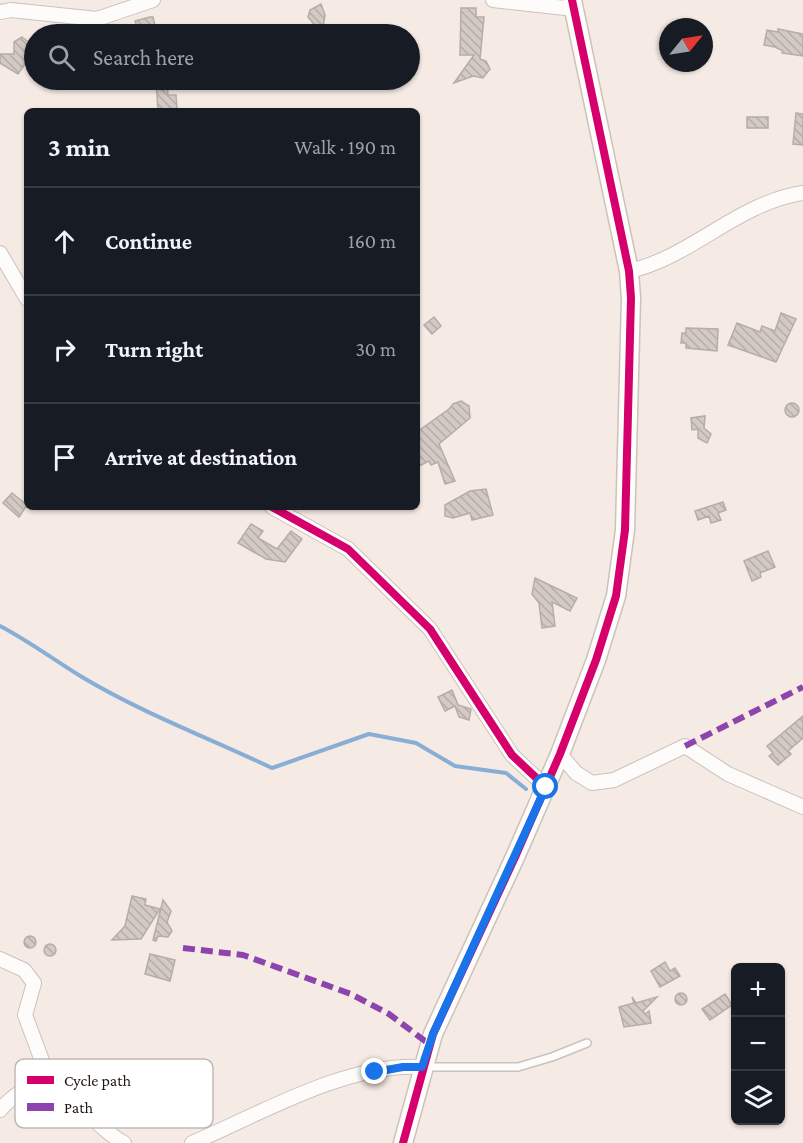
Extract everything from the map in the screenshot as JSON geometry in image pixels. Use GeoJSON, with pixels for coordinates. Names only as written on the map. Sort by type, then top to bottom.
{"type":"FeatureCollection","features":[{"type":"Feature","properties":{"kind":"street"},"geometry":{"type":"LineString","coordinates":[[0,12],[11,10],[97,19],[153,0]]}},
{"type":"Feature","properties":{"kind":"street"},"geometry":{"type":"LineString","coordinates":[[403,1143],[422,1067],[433,1034],[546,787],[596,660],[616,596],[625,530],[631,298],[629,271],[573,4],[493,0]]}},
{"type":"Feature","properties":{"kind":"street"},"geometry":{"type":"LineString","coordinates":[[629,271],[674,254],[728,220],[754,208],[803,194]]}},
{"type":"Feature","properties":{"kind":"street"},"geometry":{"type":"LineString","coordinates":[[0,253],[24,294]]}},
{"type":"Feature","properties":{"kind":"street"},"geometry":{"type":"LineString","coordinates":[[277,510],[348,549],[430,629],[512,754],[546,787]]}},
{"type":"Feature","properties":{"kind":"street"},"geometry":{"type":"LineString","coordinates":[[560,754],[576,773],[592,783],[614,780],[686,746],[728,774],[803,807]]}},
{"type":"Feature","properties":{"kind":"street"},"geometry":{"type":"LineString","coordinates":[[0,959],[24,970],[34,982],[25,1015],[41,1059]]}},
{"type":"Feature","properties":{"kind":"street"},"geometry":{"type":"LineString","coordinates":[[192,1143],[299,1094],[346,1078],[403,1067],[422,1067]]}},
{"type":"Feature","properties":{"kind":"street"},"geometry":{"type":"LineString","coordinates":[[0,1110],[15,1096]]}},
{"type":"Feature","properties":{"kind":"street"},"geometry":{"type":"LineString","coordinates":[[107,1128],[124,1143]]}},
{"type":"Feature","properties":{"kind":"lane"},"geometry":{"type":"LineString","coordinates":[[422,1067],[518,1067],[587,1043]]}},
{"type":"Feature","properties":{"kind":"building"},"geometry":{"type":"Polygon","coordinates":[[[321,4],[325,15],[324,24],[314,24],[308,17],[310,10],[321,4]]]}},
{"type":"Feature","properties":{"kind":"building"},"geometry":{"type":"Polygon","coordinates":[[[461,8],[476,8],[476,17],[484,17],[480,59],[486,61],[490,69],[483,78],[473,76],[454,83],[474,55],[460,55],[461,8]]]}},
{"type":"Feature","properties":{"kind":"building"},"geometry":{"type":"Polygon","coordinates":[[[153,17],[155,24],[136,24],[135,21],[153,17]]]}},
{"type":"Feature","properties":{"kind":"building"},"geometry":{"type":"Polygon","coordinates":[[[778,29],[803,34],[803,56],[782,53],[783,51],[775,47],[764,45],[767,30],[778,32],[778,29]]]}},
{"type":"Feature","properties":{"kind":"building"},"geometry":{"type":"Polygon","coordinates":[[[22,37],[24,38],[24,66],[18,74],[0,63],[0,54],[14,54],[14,42],[22,37]]]}},
{"type":"Feature","properties":{"kind":"building"},"geometry":{"type":"Polygon","coordinates":[[[157,90],[168,90],[168,95],[176,95],[177,108],[158,108],[157,90]]]}},
{"type":"Feature","properties":{"kind":"building"},"geometry":{"type":"Polygon","coordinates":[[[796,113],[803,114],[803,145],[793,144],[796,113]]]}},
{"type":"Feature","properties":{"kind":"building"},"geometry":{"type":"Polygon","coordinates":[[[747,117],[768,117],[768,128],[747,128],[747,117]]]}},
{"type":"Feature","properties":{"kind":"building"},"geometry":{"type":"Polygon","coordinates":[[[781,313],[796,319],[776,362],[728,345],[737,323],[760,332],[762,326],[775,331],[781,313]]]}},
{"type":"Feature","properties":{"kind":"building"},"geometry":{"type":"Polygon","coordinates":[[[434,317],[441,326],[432,334],[424,325],[434,317]]]}},
{"type":"Feature","properties":{"kind":"building"},"geometry":{"type":"Polygon","coordinates":[[[686,328],[718,329],[717,351],[686,348],[686,343],[681,343],[682,333],[686,333],[686,328]]]}},
{"type":"Feature","properties":{"kind":"building"},"geometry":{"type":"Polygon","coordinates":[[[461,401],[469,406],[470,418],[439,444],[455,481],[445,484],[438,462],[431,465],[429,461],[420,466],[420,430],[453,404],[461,401]]]}},
{"type":"Feature","properties":{"kind":"building"},"geometry":{"type":"Polygon","coordinates":[[[792,403],[797,405],[799,410],[797,415],[792,417],[787,415],[785,410],[787,405],[792,403]]]}},
{"type":"Feature","properties":{"kind":"building"},"geometry":{"type":"Polygon","coordinates":[[[705,416],[704,428],[711,434],[707,443],[698,438],[698,429],[692,430],[691,418],[705,416]]]}},
{"type":"Feature","properties":{"kind":"building"},"geometry":{"type":"Polygon","coordinates":[[[486,489],[493,515],[472,520],[470,513],[453,518],[445,516],[445,505],[470,491],[486,489]]]}},
{"type":"Feature","properties":{"kind":"building"},"geometry":{"type":"Polygon","coordinates":[[[12,493],[24,503],[24,510],[19,517],[3,503],[12,493]]]}},
{"type":"Feature","properties":{"kind":"building"},"geometry":{"type":"Polygon","coordinates":[[[723,502],[726,510],[718,513],[721,520],[711,523],[709,516],[698,520],[695,511],[723,502]]]}},
{"type":"Feature","properties":{"kind":"building"},"geometry":{"type":"Polygon","coordinates":[[[251,524],[263,531],[258,538],[277,549],[291,531],[302,539],[285,562],[266,559],[238,543],[251,524]]]}},
{"type":"Feature","properties":{"kind":"building"},"geometry":{"type":"Polygon","coordinates":[[[768,551],[775,567],[760,573],[761,577],[752,581],[744,561],[768,551]]]}},
{"type":"Feature","properties":{"kind":"building"},"geometry":{"type":"Polygon","coordinates":[[[535,578],[577,598],[570,611],[552,602],[555,626],[542,628],[539,603],[532,594],[535,578]]]}},
{"type":"Feature","properties":{"kind":"building"},"geometry":{"type":"Polygon","coordinates":[[[452,690],[458,705],[471,709],[469,720],[459,717],[455,706],[445,711],[438,697],[452,690]]]}},
{"type":"Feature","properties":{"kind":"building"},"geometry":{"type":"Polygon","coordinates":[[[803,716],[803,738],[788,751],[791,754],[778,765],[769,756],[773,753],[767,746],[803,716]]]}},
{"type":"Feature","properties":{"kind":"building"},"geometry":{"type":"Polygon","coordinates":[[[132,896],[146,899],[145,905],[160,909],[141,939],[112,940],[125,926],[132,896]]]}},
{"type":"Feature","properties":{"kind":"building"},"geometry":{"type":"Polygon","coordinates":[[[163,900],[171,911],[167,922],[172,931],[168,937],[158,936],[156,941],[153,940],[163,900]]]}},
{"type":"Feature","properties":{"kind":"building"},"geometry":{"type":"Polygon","coordinates":[[[32,936],[35,937],[35,947],[28,948],[25,947],[24,940],[25,937],[32,936]]]}},
{"type":"Feature","properties":{"kind":"building"},"geometry":{"type":"Polygon","coordinates":[[[52,944],[55,945],[55,955],[48,956],[45,955],[44,948],[45,945],[52,944]]]}},
{"type":"Feature","properties":{"kind":"building"},"geometry":{"type":"Polygon","coordinates":[[[150,954],[175,960],[170,981],[145,974],[150,954]]]}},
{"type":"Feature","properties":{"kind":"building"},"geometry":{"type":"Polygon","coordinates":[[[665,962],[670,971],[675,968],[680,976],[660,987],[651,971],[665,962]]]}},
{"type":"Feature","properties":{"kind":"building"},"geometry":{"type":"Polygon","coordinates":[[[683,993],[687,999],[683,1005],[679,1005],[675,997],[683,993]]]}},
{"type":"Feature","properties":{"kind":"building"},"geometry":{"type":"Polygon","coordinates":[[[725,994],[731,1003],[710,1020],[702,1009],[725,994]]]}},
{"type":"Feature","properties":{"kind":"building"},"geometry":{"type":"Polygon","coordinates":[[[632,997],[636,1003],[657,997],[643,1011],[645,1014],[649,1011],[651,1023],[624,1027],[619,1007],[634,1003],[632,997]]]}},
{"type":"Feature","properties":{"kind":"waterway"},"geometry":{"type":"LineString","coordinates":[[0,626],[105,690],[152,714],[272,768],[369,734],[416,743],[455,766],[506,773],[526,789]]}},
{"type":"Feature","properties":{"kind":"marked path"},"geometry":{"type":"LineString","coordinates":[[685,746],[803,687]]}},
{"type":"Feature","properties":{"kind":"marked path"},"geometry":{"type":"LineString","coordinates":[[183,948],[243,955],[351,994],[389,1014],[429,1044]]}},
{"type":"Feature","properties":{"kind":"cycle path"},"geometry":{"type":"LineString","coordinates":[[403,1143],[433,1034],[560,754],[596,660],[616,596],[625,530],[631,298],[629,271],[572,0]]}},
{"type":"Feature","properties":{"kind":"cycle path"},"geometry":{"type":"LineString","coordinates":[[277,510],[348,549],[430,629],[512,755],[546,787]]}},
{"type":"Feature","properties":{"kind":"route"},"geometry":{"type":"LineString","coordinates":[[375,1072],[403,1067],[422,1067],[433,1034],[546,787]]}}]}
